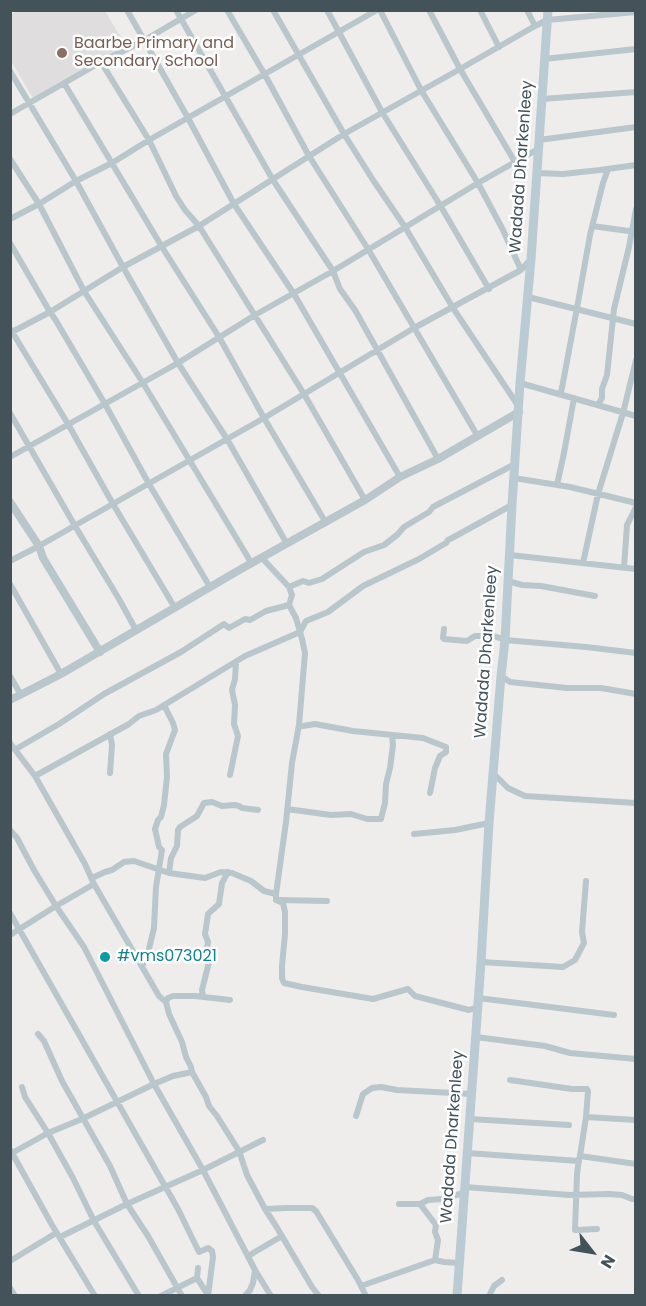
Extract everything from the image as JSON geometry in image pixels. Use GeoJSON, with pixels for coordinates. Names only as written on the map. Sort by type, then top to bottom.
{"type":"FeatureCollection","features":[{"type":"Feature","properties":{"kind":"main road","name":"Wadada Dharkenleey"},"geometry":{"type":"LineString","coordinates":[[457,1296],[489,823],[505,640],[520,383],[531,259],[547,15]]}},
{"type":"Feature","properties":{"kind":"street"},"geometry":{"type":"LineString","coordinates":[[126,10],[234,204],[294,294],[400,477]]}},
{"type":"Feature","properties":{"kind":"street"},"geometry":{"type":"LineString","coordinates":[[176,10],[273,180],[333,271],[340,289],[356,310],[438,459]]}},
{"type":"Feature","properties":{"kind":"street"},"geometry":{"type":"LineString","coordinates":[[10,114],[196,10]]}},
{"type":"Feature","properties":{"kind":"street"},"geometry":{"type":"LineString","coordinates":[[227,10],[309,156],[368,249],[477,435]]}},
{"type":"Feature","properties":{"kind":"street"},"geometry":{"type":"LineString","coordinates":[[10,700],[100,652],[210,587],[326,523],[400,477],[438,459],[519,410],[453,308],[405,227],[373,180],[273,10]]}},
{"type":"Feature","properties":{"kind":"street"},"geometry":{"type":"LineString","coordinates":[[327,10],[382,112],[489,289]]}},
{"type":"Feature","properties":{"kind":"street"},"geometry":{"type":"LineString","coordinates":[[10,219],[379,10],[421,90],[478,183],[521,270]]}},
{"type":"Feature","properties":{"kind":"street"},"geometry":{"type":"LineString","coordinates":[[429,10],[460,69],[516,162]]}},
{"type":"Feature","properties":{"kind":"street"},"geometry":{"type":"LineString","coordinates":[[480,10],[499,47]]}},
{"type":"Feature","properties":{"kind":"street"},"geometry":{"type":"LineString","coordinates":[[526,10],[535,26]]}},
{"type":"Feature","properties":{"kind":"street"},"geometry":{"type":"LineString","coordinates":[[175,608],[11,331],[50,312],[123,267],[199,226],[345,134],[535,26],[547,15],[636,12]]}},
{"type":"Feature","properties":{"kind":"street"},"geometry":{"type":"LineString","coordinates":[[544,59],[636,49]]}},
{"type":"Feature","properties":{"kind":"street"},"geometry":{"type":"LineString","coordinates":[[101,62],[149,140],[176,196],[199,226],[255,315],[365,500]]}},
{"type":"Feature","properties":{"kind":"street"},"geometry":{"type":"LineString","coordinates":[[10,71],[76,181],[178,363],[227,439],[287,544]]}},
{"type":"Feature","properties":{"kind":"street"},"geometry":{"type":"LineString","coordinates":[[64,83],[219,337],[326,523]]}},
{"type":"Feature","properties":{"kind":"street"},"geometry":{"type":"LineString","coordinates":[[542,99],[636,92]]}},
{"type":"Feature","properties":{"kind":"street"},"geometry":{"type":"LineString","coordinates":[[10,457],[178,363],[255,315],[516,162],[538,145],[636,127]]}},
{"type":"Feature","properties":{"kind":"street"},"geometry":{"type":"LineString","coordinates":[[10,159],[39,204],[84,291],[143,383],[252,564]]}},
{"type":"Feature","properties":{"kind":"street"},"geometry":{"type":"LineString","coordinates":[[536,173],[563,174],[636,165]]}},
{"type":"Feature","properties":{"kind":"street"},"geometry":{"type":"LineString","coordinates":[[561,393],[592,226],[608,169]]}},
{"type":"Feature","properties":{"kind":"street"},"geometry":{"type":"LineString","coordinates":[[598,405],[608,375],[614,309],[633,232],[636,208]]}},
{"type":"Feature","properties":{"kind":"street"},"geometry":{"type":"LineString","coordinates":[[592,226],[633,232]]}},
{"type":"Feature","properties":{"kind":"street"},"geometry":{"type":"LineString","coordinates":[[10,243],[210,587]]}},
{"type":"Feature","properties":{"kind":"street"},"geometry":{"type":"LineString","coordinates":[[10,561],[264,418],[414,328],[489,289],[521,270],[531,259]]}},
{"type":"Feature","properties":{"kind":"street"},"geometry":{"type":"LineString","coordinates":[[528,297],[636,324]]}},
{"type":"Feature","properties":{"kind":"street"},"geometry":{"type":"LineString","coordinates":[[583,562],[598,494],[623,413],[636,360]]}},
{"type":"Feature","properties":{"kind":"street"},"geometry":{"type":"LineString","coordinates":[[520,383],[636,416]]}},
{"type":"Feature","properties":{"kind":"street"},"geometry":{"type":"LineString","coordinates":[[557,485],[574,398]]}},
{"type":"Feature","properties":{"kind":"street"},"geometry":{"type":"LineString","coordinates":[[10,413],[136,630]]}},
{"type":"Feature","properties":{"kind":"street"},"geometry":{"type":"LineString","coordinates":[[289,587],[303,581],[309,583],[322,579],[364,552],[384,545],[404,527],[429,512],[433,507],[515,464]]}},
{"type":"Feature","properties":{"kind":"street"},"geometry":{"type":"LineString","coordinates":[[514,477],[598,494],[636,505],[627,525],[624,567]]}},
{"type":"Feature","properties":{"kind":"street"},"geometry":{"type":"LineString","coordinates":[[10,502],[39,546],[43,558],[100,652]]}},
{"type":"Feature","properties":{"kind":"street"},"geometry":{"type":"LineString","coordinates":[[35,776],[140,716],[164,705],[236,662],[300,632],[306,621],[327,612],[363,586],[419,559],[448,540],[512,505]]}},
{"type":"Feature","properties":{"kind":"street"},"geometry":{"type":"LineString","coordinates":[[510,555],[636,569]]}},
{"type":"Feature","properties":{"kind":"street"},"geometry":{"type":"LineString","coordinates":[[262,558],[289,587],[292,595],[289,605],[296,618],[305,653],[299,725],[292,763],[276,897]]}},
{"type":"Feature","properties":{"kind":"street"},"geometry":{"type":"LineString","coordinates":[[508,581],[595,596]]}},
{"type":"Feature","properties":{"kind":"street"},"geometry":{"type":"LineString","coordinates":[[10,584],[61,674]]}},
{"type":"Feature","properties":{"kind":"street"},"geometry":{"type":"LineString","coordinates":[[16,749],[104,694],[181,652],[224,624],[229,628],[245,619],[250,620],[266,611],[289,605]]}},
{"type":"Feature","properties":{"kind":"street"},"geometry":{"type":"LineString","coordinates":[[444,628],[442,638],[444,639],[467,641],[475,636],[494,636],[505,640],[636,653]]}},
{"type":"Feature","properties":{"kind":"street"},"geometry":{"type":"LineString","coordinates":[[230,775],[238,736],[234,724],[235,705],[232,690],[236,662]]}},
{"type":"Feature","properties":{"kind":"street"},"geometry":{"type":"LineString","coordinates":[[10,676],[21,695]]}},
{"type":"Feature","properties":{"kind":"street"},"geometry":{"type":"LineString","coordinates":[[501,676],[510,682],[567,688],[601,688],[636,694]]}},
{"type":"Feature","properties":{"kind":"street"},"geometry":{"type":"LineString","coordinates":[[142,966],[154,928],[156,887],[162,850],[159,847],[155,829],[164,805],[166,754],[175,730],[164,705]]}},
{"type":"Feature","properties":{"kind":"street"},"geometry":{"type":"LineString","coordinates":[[299,725],[315,724],[353,731],[423,738],[446,747],[446,752],[440,756],[435,768],[430,793]]}},
{"type":"Feature","properties":{"kind":"street"},"geometry":{"type":"LineString","coordinates":[[110,734],[112,745],[110,773]]}},
{"type":"Feature","properties":{"kind":"street"},"geometry":{"type":"LineString","coordinates":[[287,809],[381,819],[390,768],[392,735]]}},
{"type":"Feature","properties":{"kind":"street"},"geometry":{"type":"LineString","coordinates":[[10,743],[35,776],[159,996],[166,1002],[192,1066],[192,1072],[206,1097],[208,1106],[239,1151],[247,1175],[265,1209],[318,1296]]}},
{"type":"Feature","properties":{"kind":"street"},"geometry":{"type":"LineString","coordinates":[[493,773],[508,788],[525,796],[636,802]]}},
{"type":"Feature","properties":{"kind":"street"},"geometry":{"type":"LineString","coordinates":[[169,873],[171,858],[177,846],[178,830],[197,816],[204,803],[212,802],[222,807],[235,805],[258,810]]}},
{"type":"Feature","properties":{"kind":"street"},"geometry":{"type":"LineString","coordinates":[[414,834],[448,831],[489,823]]}},
{"type":"Feature","properties":{"kind":"street"},"geometry":{"type":"LineString","coordinates":[[10,830],[84,947],[154,1084],[271,1296]]}},
{"type":"Feature","properties":{"kind":"street"},"geometry":{"type":"LineString","coordinates":[[10,934],[124,862],[134,861],[169,873],[205,878],[228,872],[243,876],[283,903],[285,912],[282,978],[284,982],[373,999],[408,989],[415,996],[469,1010],[478,1003],[614,1015]]}},
{"type":"Feature","properties":{"kind":"street"},"geometry":{"type":"LineString","coordinates":[[203,996],[202,990],[209,962],[206,954],[208,942],[205,934],[208,914],[219,904],[222,883],[228,872]]}},
{"type":"Feature","properties":{"kind":"street"},"geometry":{"type":"LineString","coordinates":[[481,962],[563,967],[575,960],[584,943],[582,932],[586,881]]}},
{"type":"Feature","properties":{"kind":"street"},"geometry":{"type":"LineString","coordinates":[[276,897],[327,901]]}},
{"type":"Feature","properties":{"kind":"street"},"geometry":{"type":"LineString","coordinates":[[10,913],[118,1102],[199,1252],[208,1248],[212,1251],[208,1295]]}},
{"type":"Feature","properties":{"kind":"street"},"geometry":{"type":"LineString","coordinates":[[166,1002],[173,996],[203,996],[231,1000]]}},
{"type":"Feature","properties":{"kind":"street"},"geometry":{"type":"LineString","coordinates":[[38,1034],[45,1041],[62,1081],[110,1166],[127,1204],[182,1296]]}},
{"type":"Feature","properties":{"kind":"street"},"geometry":{"type":"LineString","coordinates":[[476,1037],[545,1046],[570,1053],[636,1059]]}},
{"type":"Feature","properties":{"kind":"street"},"geometry":{"type":"LineString","coordinates":[[95,1296],[11,1152],[154,1084],[173,1076],[192,1072]]}},
{"type":"Feature","properties":{"kind":"street"},"geometry":{"type":"LineString","coordinates":[[510,1080],[588,1091],[575,1230],[597,1229]]}},
{"type":"Feature","properties":{"kind":"street"},"geometry":{"type":"LineString","coordinates":[[22,1087],[25,1097],[48,1133],[94,1221],[139,1296]]}},
{"type":"Feature","properties":{"kind":"street"},"geometry":{"type":"LineString","coordinates":[[356,1116],[363,1094],[372,1088],[472,1094]]}},
{"type":"Feature","properties":{"kind":"street"},"geometry":{"type":"LineString","coordinates":[[586,1117],[636,1120]]}},
{"type":"Feature","properties":{"kind":"street"},"geometry":{"type":"LineString","coordinates":[[470,1119],[569,1125]]}},
{"type":"Feature","properties":{"kind":"street"},"geometry":{"type":"LineString","coordinates":[[60,1237],[263,1140]]}},
{"type":"Feature","properties":{"kind":"street"},"geometry":{"type":"LineString","coordinates":[[467,1153],[580,1158],[636,1164]]}},
{"type":"Feature","properties":{"kind":"street"},"geometry":{"type":"LineString","coordinates":[[399,1204],[442,1199],[464,1190],[577,1195],[609,1194],[636,1199]]}},
{"type":"Feature","properties":{"kind":"street"},"geometry":{"type":"LineString","coordinates":[[420,1203],[436,1225],[435,1232],[438,1240],[435,1260]]}},
{"type":"Feature","properties":{"kind":"street"},"geometry":{"type":"LineString","coordinates":[[265,1209],[312,1208],[316,1211],[361,1286],[364,1295]]}},
{"type":"Feature","properties":{"kind":"street"},"geometry":{"type":"LineString","coordinates":[[10,1261],[56,1233],[60,1237]]}},
{"type":"Feature","properties":{"kind":"street"},"geometry":{"type":"LineString","coordinates":[[248,1256],[282,1236]]}},
{"type":"Feature","properties":{"kind":"street"},"geometry":{"type":"LineString","coordinates":[[361,1286],[435,1260],[459,1263]]}},
{"type":"Feature","properties":{"kind":"street"},"geometry":{"type":"LineString","coordinates":[[198,1268],[197,1278],[208,1295]]}},
{"type":"Feature","properties":{"kind":"street"},"geometry":{"type":"LineString","coordinates":[[245,1296],[253,1283],[255,1270]]}},
{"type":"Feature","properties":{"kind":"street"},"geometry":{"type":"LineString","coordinates":[[161,1296],[197,1278]]}},
{"type":"Feature","properties":{"kind":"street"},"geometry":{"type":"LineString","coordinates":[[489,1296],[494,1286],[502,1280]]}},
{"type":"Feature","properties":{"kind":"street"},"geometry":{"type":"LineString","coordinates":[[10,1288],[15,1296]]}},
{"type":"Feature","properties":{"kind":"shaded area","name":"Baarbe Primary and Secondary School"},"geometry":{"type":"Polygon","coordinates":[[[19,10],[105,11],[126,46],[33,98],[11,61],[10,15],[19,10]]]}},
{"type":"Feature","properties":{"kind":"place","name":"Baarbe Primary and Secondary School"},"geometry":{"type":"Point","coordinates":[62,53]}},
{"type":"Feature","properties":{"kind":"place","name":"#vms073021"},"geometry":{"type":"Point","coordinates":[105,957]}}]}
